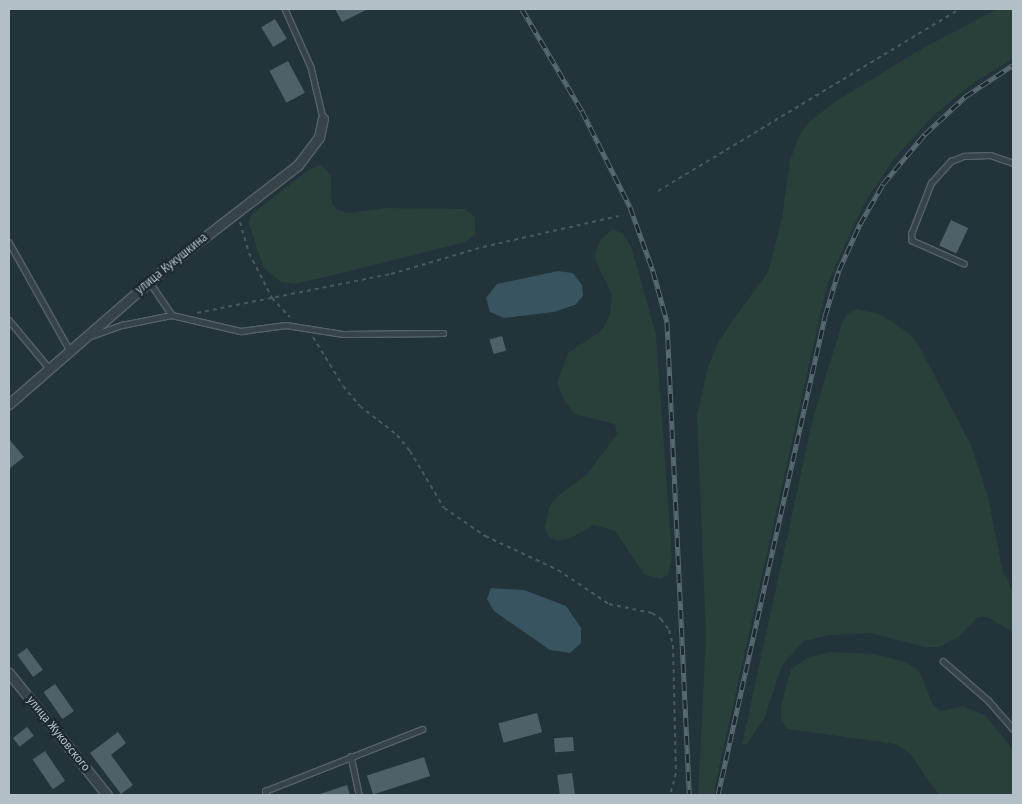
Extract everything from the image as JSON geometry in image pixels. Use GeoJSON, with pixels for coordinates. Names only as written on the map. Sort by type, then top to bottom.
{"type":"FeatureCollection","features":[{"type":"Feature","properties":{"kind":"street","name":"улица Кукушкина"},"geometry":{"type":"LineString","coordinates":[[9,404],[79,340],[149,281],[298,165],[319,137],[323,118]]}},
{"type":"Feature","properties":{"kind":"street","name":"улица Жуковского"},"geometry":{"type":"LineString","coordinates":[[9,673],[107,795]]}},
{"type":"Feature","properties":{"kind":"lane"},"geometry":{"type":"LineString","coordinates":[[285,9],[311,67],[323,118]]}},
{"type":"Feature","properties":{"kind":"lane"},"geometry":{"type":"LineString","coordinates":[[964,264],[912,241],[911,234],[931,183],[951,162],[964,156],[990,155],[1013,163]]}},
{"type":"Feature","properties":{"kind":"lane"},"geometry":{"type":"LineString","coordinates":[[9,242],[69,349]]}},
{"type":"Feature","properties":{"kind":"lane"},"geometry":{"type":"LineString","coordinates":[[149,281],[172,315]]}},
{"type":"Feature","properties":{"kind":"lane"},"geometry":{"type":"LineString","coordinates":[[79,340],[122,325],[172,315],[241,331],[286,325],[352,334],[444,334]]}},
{"type":"Feature","properties":{"kind":"lane"},"geometry":{"type":"LineString","coordinates":[[9,320],[49,368]]}},
{"type":"Feature","properties":{"kind":"lane"},"geometry":{"type":"LineString","coordinates":[[943,662],[988,700],[1013,729]]}},
{"type":"Feature","properties":{"kind":"lane"},"geometry":{"type":"LineString","coordinates":[[266,795],[265,791],[422,729]]}},
{"type":"Feature","properties":{"kind":"lane"},"geometry":{"type":"LineString","coordinates":[[351,756],[359,795]]}},
{"type":"Feature","properties":{"kind":"path"},"geometry":{"type":"LineString","coordinates":[[658,191],[960,9]]}},
{"type":"Feature","properties":{"kind":"path"},"geometry":{"type":"LineString","coordinates":[[240,210],[241,233],[272,298],[311,334],[343,386],[360,406],[397,435],[410,451],[444,508],[485,536],[558,570],[609,604],[652,613],[661,619],[669,630],[673,645],[676,773],[670,795]]}},
{"type":"Feature","properties":{"kind":"path"},"geometry":{"type":"LineString","coordinates":[[195,313],[391,274],[482,247],[618,216]]}},
{"type":"Feature","properties":{"kind":"green space"},"geometry":{"type":"Polygon","coordinates":[[[997,9],[1013,9],[1013,59],[976,81],[934,115],[893,160],[863,206],[827,285],[713,795],[698,795],[706,637],[697,416],[708,367],[719,340],[769,270],[782,218],[790,160],[799,136],[809,122],[833,103],[923,48],[997,9]]]}},
{"type":"Feature","properties":{"kind":"green space"},"geometry":{"type":"Polygon","coordinates":[[[321,164],[331,176],[332,204],[338,210],[348,213],[387,208],[465,209],[475,217],[475,235],[465,242],[354,270],[295,284],[281,282],[263,267],[249,224],[251,215],[308,170],[321,164]]]}},
{"type":"Feature","properties":{"kind":"green space"},"geometry":{"type":"Polygon","coordinates":[[[613,229],[623,234],[632,249],[656,335],[672,555],[668,575],[660,579],[644,574],[615,531],[594,525],[571,538],[557,541],[548,536],[545,528],[549,507],[559,495],[587,474],[617,434],[615,424],[574,414],[564,400],[557,383],[568,353],[601,331],[610,315],[612,294],[596,262],[595,253],[601,239],[613,229]]]}},
{"type":"Feature","properties":{"kind":"green space"},"geometry":{"type":"Polygon","coordinates":[[[857,309],[882,315],[909,333],[918,344],[971,445],[988,497],[1002,568],[1013,592],[1013,633],[988,617],[978,617],[958,637],[939,647],[924,647],[870,633],[830,635],[804,641],[782,665],[764,719],[747,744],[742,744],[813,418],[842,323],[847,314],[857,309]]]}},
{"type":"Feature","properties":{"kind":"green space"},"geometry":{"type":"Polygon","coordinates":[[[830,652],[874,654],[905,662],[919,670],[933,705],[941,711],[963,706],[986,716],[1013,750],[1013,795],[939,795],[910,754],[895,744],[787,729],[781,719],[781,706],[791,669],[807,658],[830,652]]]}},
{"type":"Feature","properties":{"kind":"water"},"geometry":{"type":"Polygon","coordinates":[[[558,271],[573,273],[582,285],[583,296],[575,305],[554,312],[504,318],[490,312],[486,298],[497,284],[558,271]]]}},
{"type":"Feature","properties":{"kind":"water"},"geometry":{"type":"Polygon","coordinates":[[[491,588],[524,590],[566,606],[581,628],[581,643],[570,653],[550,650],[494,611],[487,599],[491,588]]]}},
{"type":"Feature","properties":{"kind":"building"},"geometry":{"type":"Polygon","coordinates":[[[335,9],[368,9],[342,22],[335,9]]]}},
{"type":"Feature","properties":{"kind":"building"},"geometry":{"type":"Polygon","coordinates":[[[275,19],[287,39],[273,47],[261,27],[275,19]]]}},
{"type":"Feature","properties":{"kind":"building"},"geometry":{"type":"Polygon","coordinates":[[[288,61],[305,93],[286,103],[269,71],[288,61]]]}},
{"type":"Feature","properties":{"kind":"building"},"geometry":{"type":"Polygon","coordinates":[[[951,220],[968,228],[956,253],[939,245],[951,220]]]}},
{"type":"Feature","properties":{"kind":"building"},"geometry":{"type":"Polygon","coordinates":[[[502,336],[506,350],[494,354],[490,340],[502,336]]]}},
{"type":"Feature","properties":{"kind":"building"},"geometry":{"type":"Polygon","coordinates":[[[9,439],[24,457],[9,469],[9,439]]]}},
{"type":"Feature","properties":{"kind":"building"},"geometry":{"type":"Polygon","coordinates":[[[27,648],[43,670],[33,677],[17,655],[27,648]]]}},
{"type":"Feature","properties":{"kind":"building"},"geometry":{"type":"Polygon","coordinates":[[[55,684],[74,711],[62,719],[44,692],[55,684]]]}},
{"type":"Feature","properties":{"kind":"building"},"geometry":{"type":"Polygon","coordinates":[[[537,713],[542,732],[504,743],[498,723],[537,713]]]}},
{"type":"Feature","properties":{"kind":"building"},"geometry":{"type":"Polygon","coordinates":[[[27,727],[34,736],[20,747],[13,738],[27,727]]]}},
{"type":"Feature","properties":{"kind":"building"},"geometry":{"type":"Polygon","coordinates":[[[118,732],[126,743],[111,755],[133,785],[121,794],[90,753],[118,732]]]}},
{"type":"Feature","properties":{"kind":"building"},"geometry":{"type":"Polygon","coordinates":[[[573,737],[574,751],[555,752],[554,738],[573,737]]]}},
{"type":"Feature","properties":{"kind":"building"},"geometry":{"type":"Polygon","coordinates":[[[45,751],[65,781],[53,789],[33,759],[45,751]]]}},
{"type":"Feature","properties":{"kind":"building"},"geometry":{"type":"Polygon","coordinates":[[[424,757],[430,776],[373,795],[367,776],[424,757]]]}},
{"type":"Feature","properties":{"kind":"building"},"geometry":{"type":"Polygon","coordinates":[[[572,773],[575,794],[560,795],[557,775],[572,773]]]}},
{"type":"Feature","properties":{"kind":"building"},"geometry":{"type":"Polygon","coordinates":[[[347,785],[350,795],[320,795],[320,794],[347,785]]]}},
{"type":"Feature","properties":{"kind":"railway"},"geometry":{"type":"LineString","coordinates":[[522,9],[582,111],[630,207],[653,271],[667,322],[689,795]]}},
{"type":"Feature","properties":{"kind":"railway"},"geometry":{"type":"LineString","coordinates":[[718,795],[825,316],[839,270],[860,224],[883,184],[925,134],[966,96],[1013,65]]}}]}
